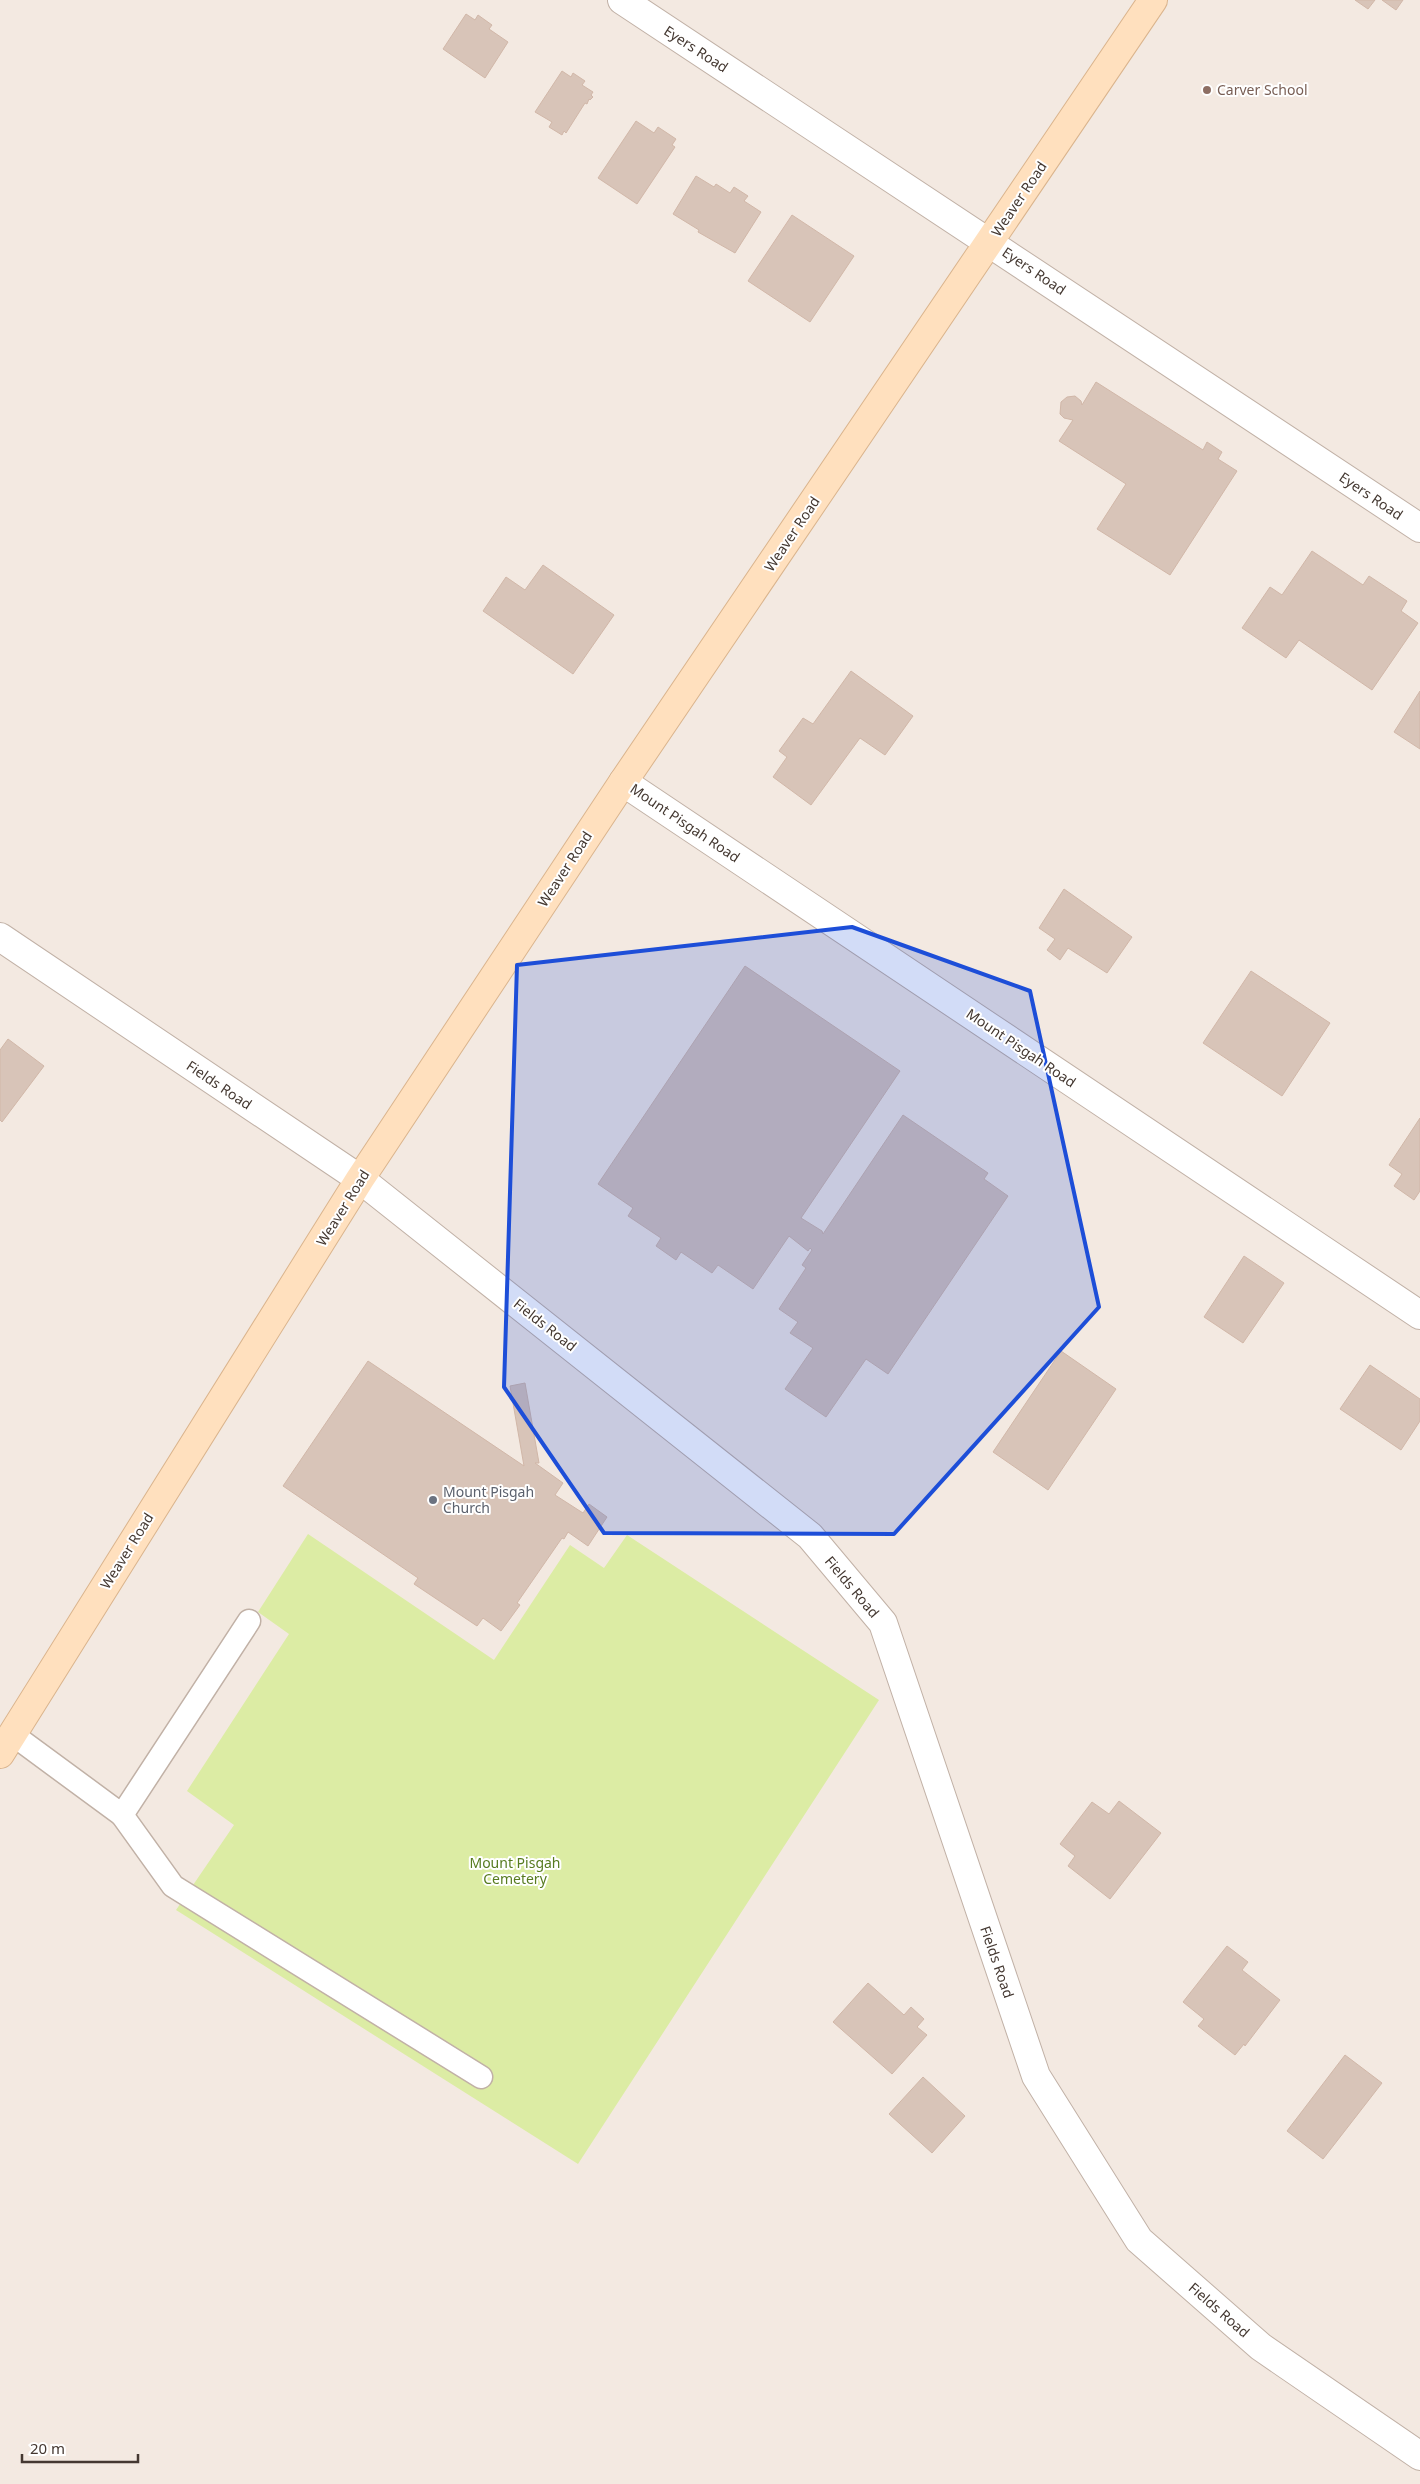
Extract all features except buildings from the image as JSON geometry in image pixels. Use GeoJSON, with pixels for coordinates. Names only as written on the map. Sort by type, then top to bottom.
{"type":"FeatureCollection","features":[{"type":"Feature","properties":{"kind":"main road","name":"Weaver Road"},"geometry":{"type":"LineString","coordinates":[[6,1744],[360,1179],[623,782],[1153,0]]}},
{"type":"Feature","properties":{"kind":"street","name":"Eyers Road"},"geometry":{"type":"LineString","coordinates":[[622,0],[1420,528]]}},
{"type":"Feature","properties":{"kind":"street","name":"Mount Pisgah Road"},"geometry":{"type":"LineString","coordinates":[[623,782],[1420,1315]]}},
{"type":"Feature","properties":{"kind":"street","name":"Fields Road"},"geometry":{"type":"LineString","coordinates":[[0,938],[360,1179],[810,1536],[883,1623],[1036,2076],[1139,2240],[1261,2347],[1420,2456]]}},
{"type":"Feature","properties":{"kind":"lane"},"geometry":{"type":"LineString","coordinates":[[122,1815],[248,1621]]}},
{"type":"Feature","properties":{"kind":"lane"},"geometry":{"type":"LineString","coordinates":[[6,1744],[122,1815],[173,1886],[481,2077]]}},
{"type":"Feature","properties":{"kind":"highlighted area"},"geometry":{"type":"Polygon","coordinates":[[[852,927],[1030,991],[1099,1307],[894,1534],[604,1533],[504,1387],[517,965],[852,927]]]}},
{"type":"Feature","properties":{"kind":"green space","name":"Mount Pisgah Cemetery"},"geometry":{"type":"Polygon","coordinates":[[[308,1534],[494,1660],[570,1545],[604,1568],[627,1535],[879,1700],[578,2164],[176,1910],[234,1825],[187,1791],[289,1634],[258,1612],[308,1534]]]}},
{"type":"Feature","properties":{"kind":"place","name":"Carver School"},"geometry":{"type":"Point","coordinates":[1207,90]}},
{"type":"Feature","properties":{"kind":"place","name":"Mount Pisgah Church"},"geometry":{"type":"Point","coordinates":[433,1500]}}]}
